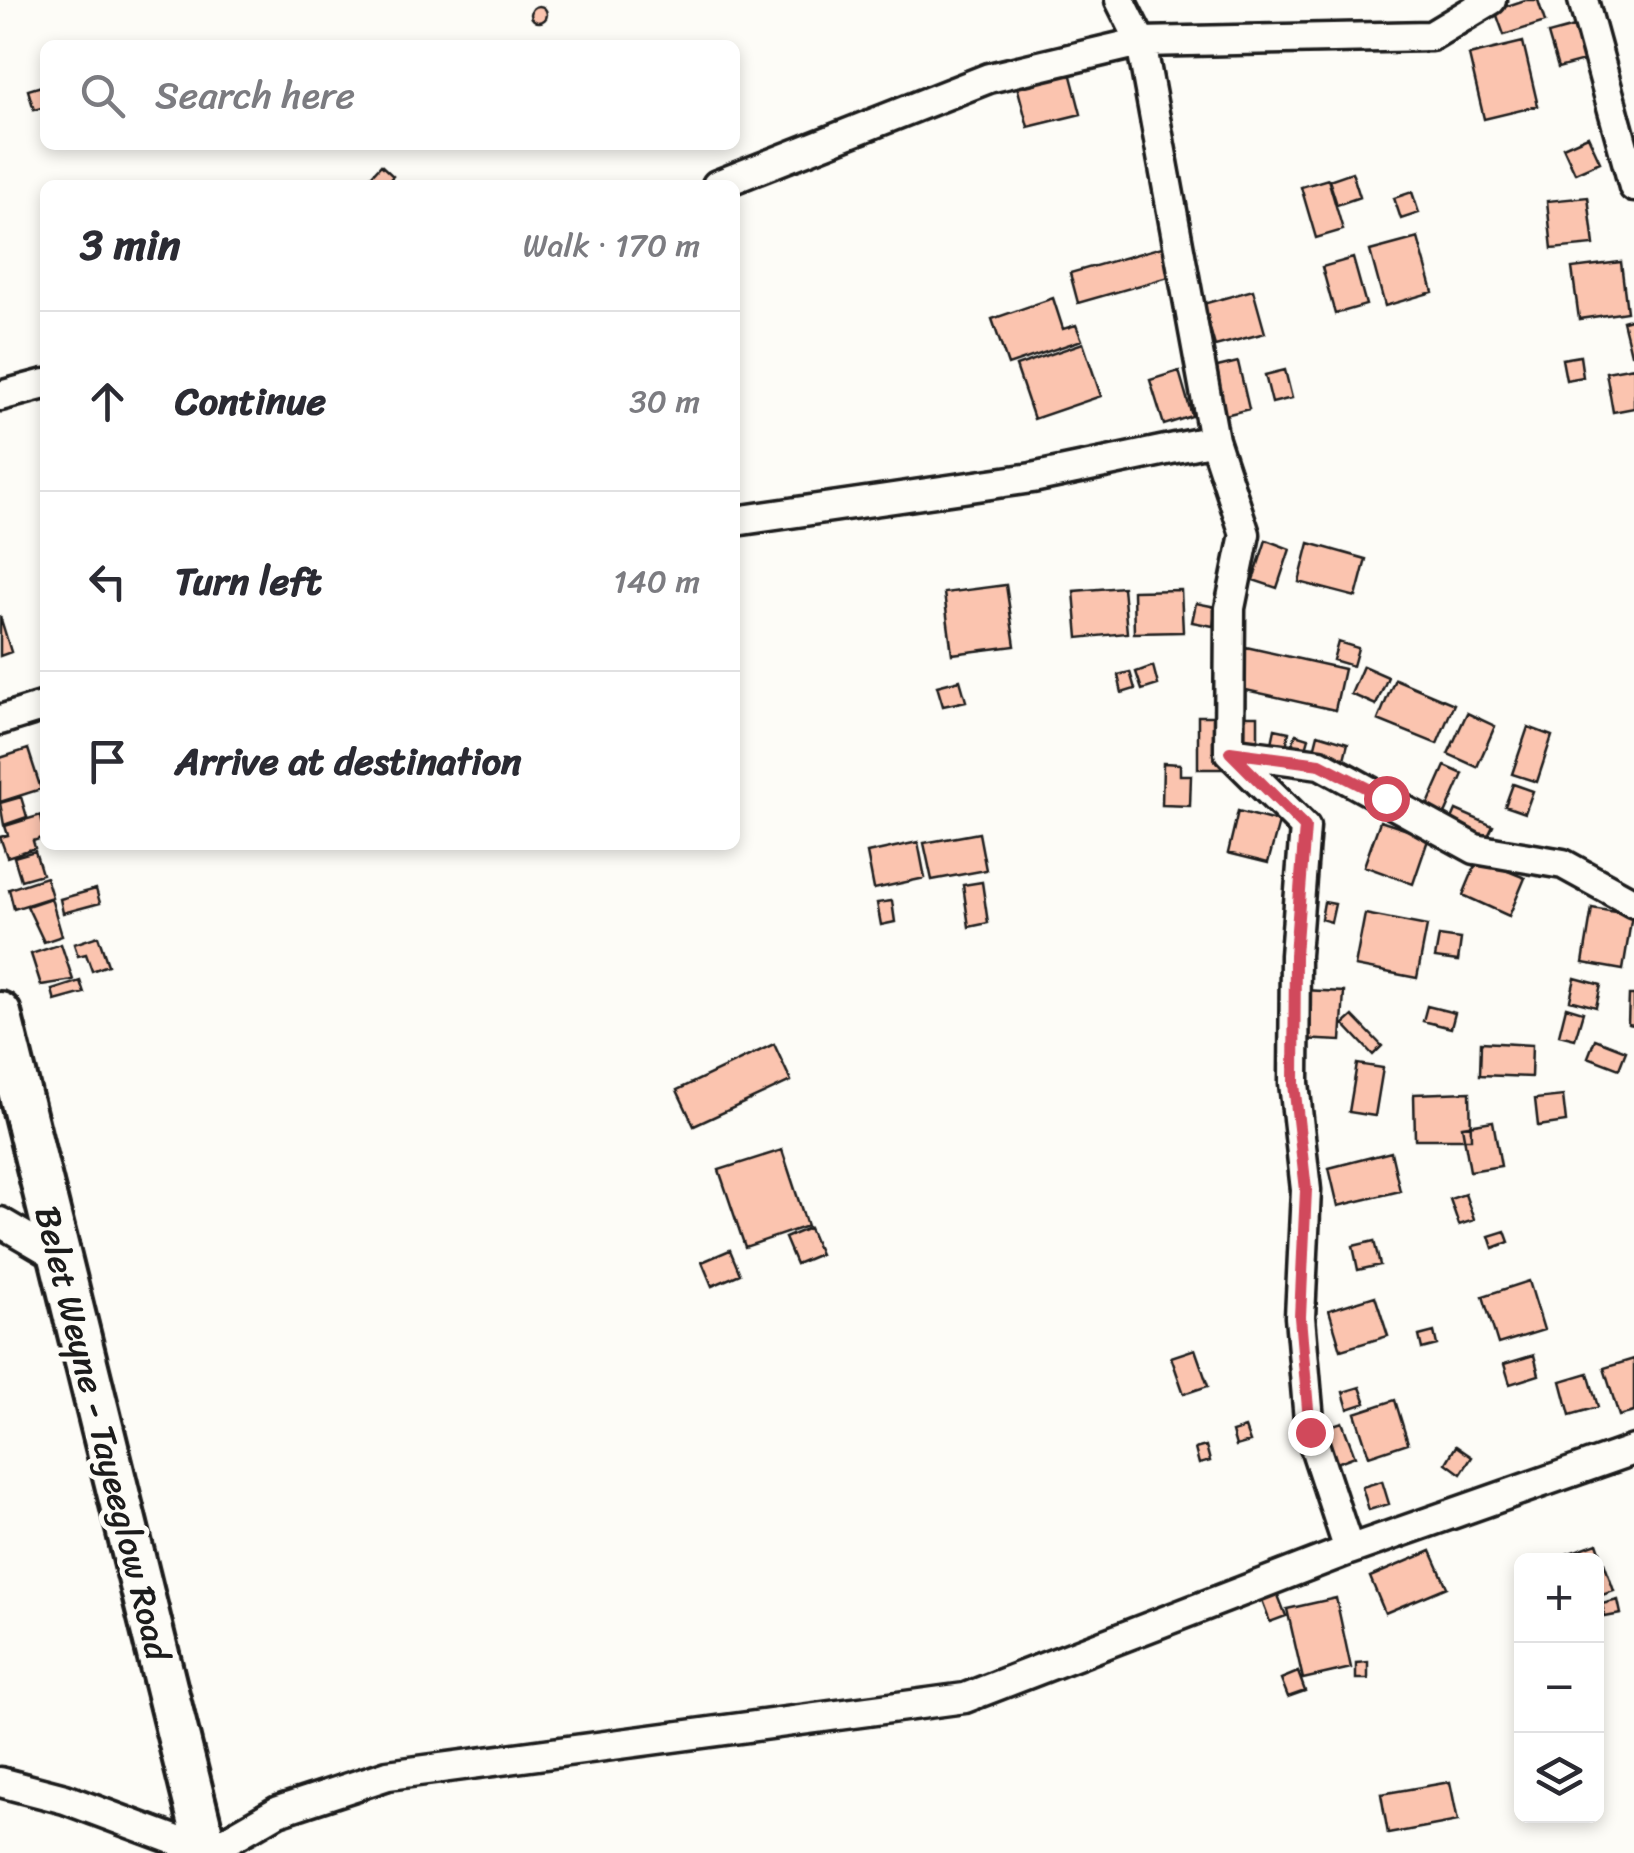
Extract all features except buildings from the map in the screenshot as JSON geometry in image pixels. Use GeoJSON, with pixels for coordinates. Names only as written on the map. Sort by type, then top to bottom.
{"type":"FeatureCollection","features":[{"type":"Feature","properties":{"kind":"main road","name":"Belet Weyne - Tayeeglow Road"},"geometry":{"type":"LineString","coordinates":[[0,1013],[207,1853]]}},
{"type":"Feature","properties":{"kind":"street"},"geometry":{"type":"LineString","coordinates":[[1120,0],[1141,42],[1214,440],[1245,534],[1230,608],[1230,752],[1305,827],[1295,955],[1294,1065],[1306,1190],[1300,1317],[1310,1432],[1350,1550]]}},
{"type":"Feature","properties":{"kind":"street"},"geometry":{"type":"LineString","coordinates":[[730,180],[989,78],[1141,42],[1430,36],[1491,0]]}},
{"type":"Feature","properties":{"kind":"street"},"geometry":{"type":"LineString","coordinates":[[1583,0],[1634,188]]}},
{"type":"Feature","properties":{"kind":"street"},"geometry":{"type":"LineString","coordinates":[[0,396],[40,385]]}},
{"type":"Feature","properties":{"kind":"street"},"geometry":{"type":"LineString","coordinates":[[740,520],[1032,478],[1214,440]]}},
{"type":"Feature","properties":{"kind":"street"},"geometry":{"type":"LineString","coordinates":[[0,720],[40,708]]}},
{"type":"Feature","properties":{"kind":"street"},"geometry":{"type":"LineString","coordinates":[[1230,752],[1320,764],[1475,849],[1563,864],[1634,902]]}},
{"type":"Feature","properties":{"kind":"street"},"geometry":{"type":"LineString","coordinates":[[0,1222],[58,1256]]}},
{"type":"Feature","properties":{"kind":"street"},"geometry":{"type":"LineString","coordinates":[[0,1782],[66,1799],[207,1853],[278,1812],[388,1775],[965,1698],[1350,1550],[1634,1450]]}},
{"type":"Feature","properties":{"kind":"route"},"geometry":{"type":"LineString","coordinates":[[1310,1432],[1300,1317],[1306,1190],[1294,1084],[1295,955],[1305,827],[1230,752],[1320,764],[1386,798]]}}]}
